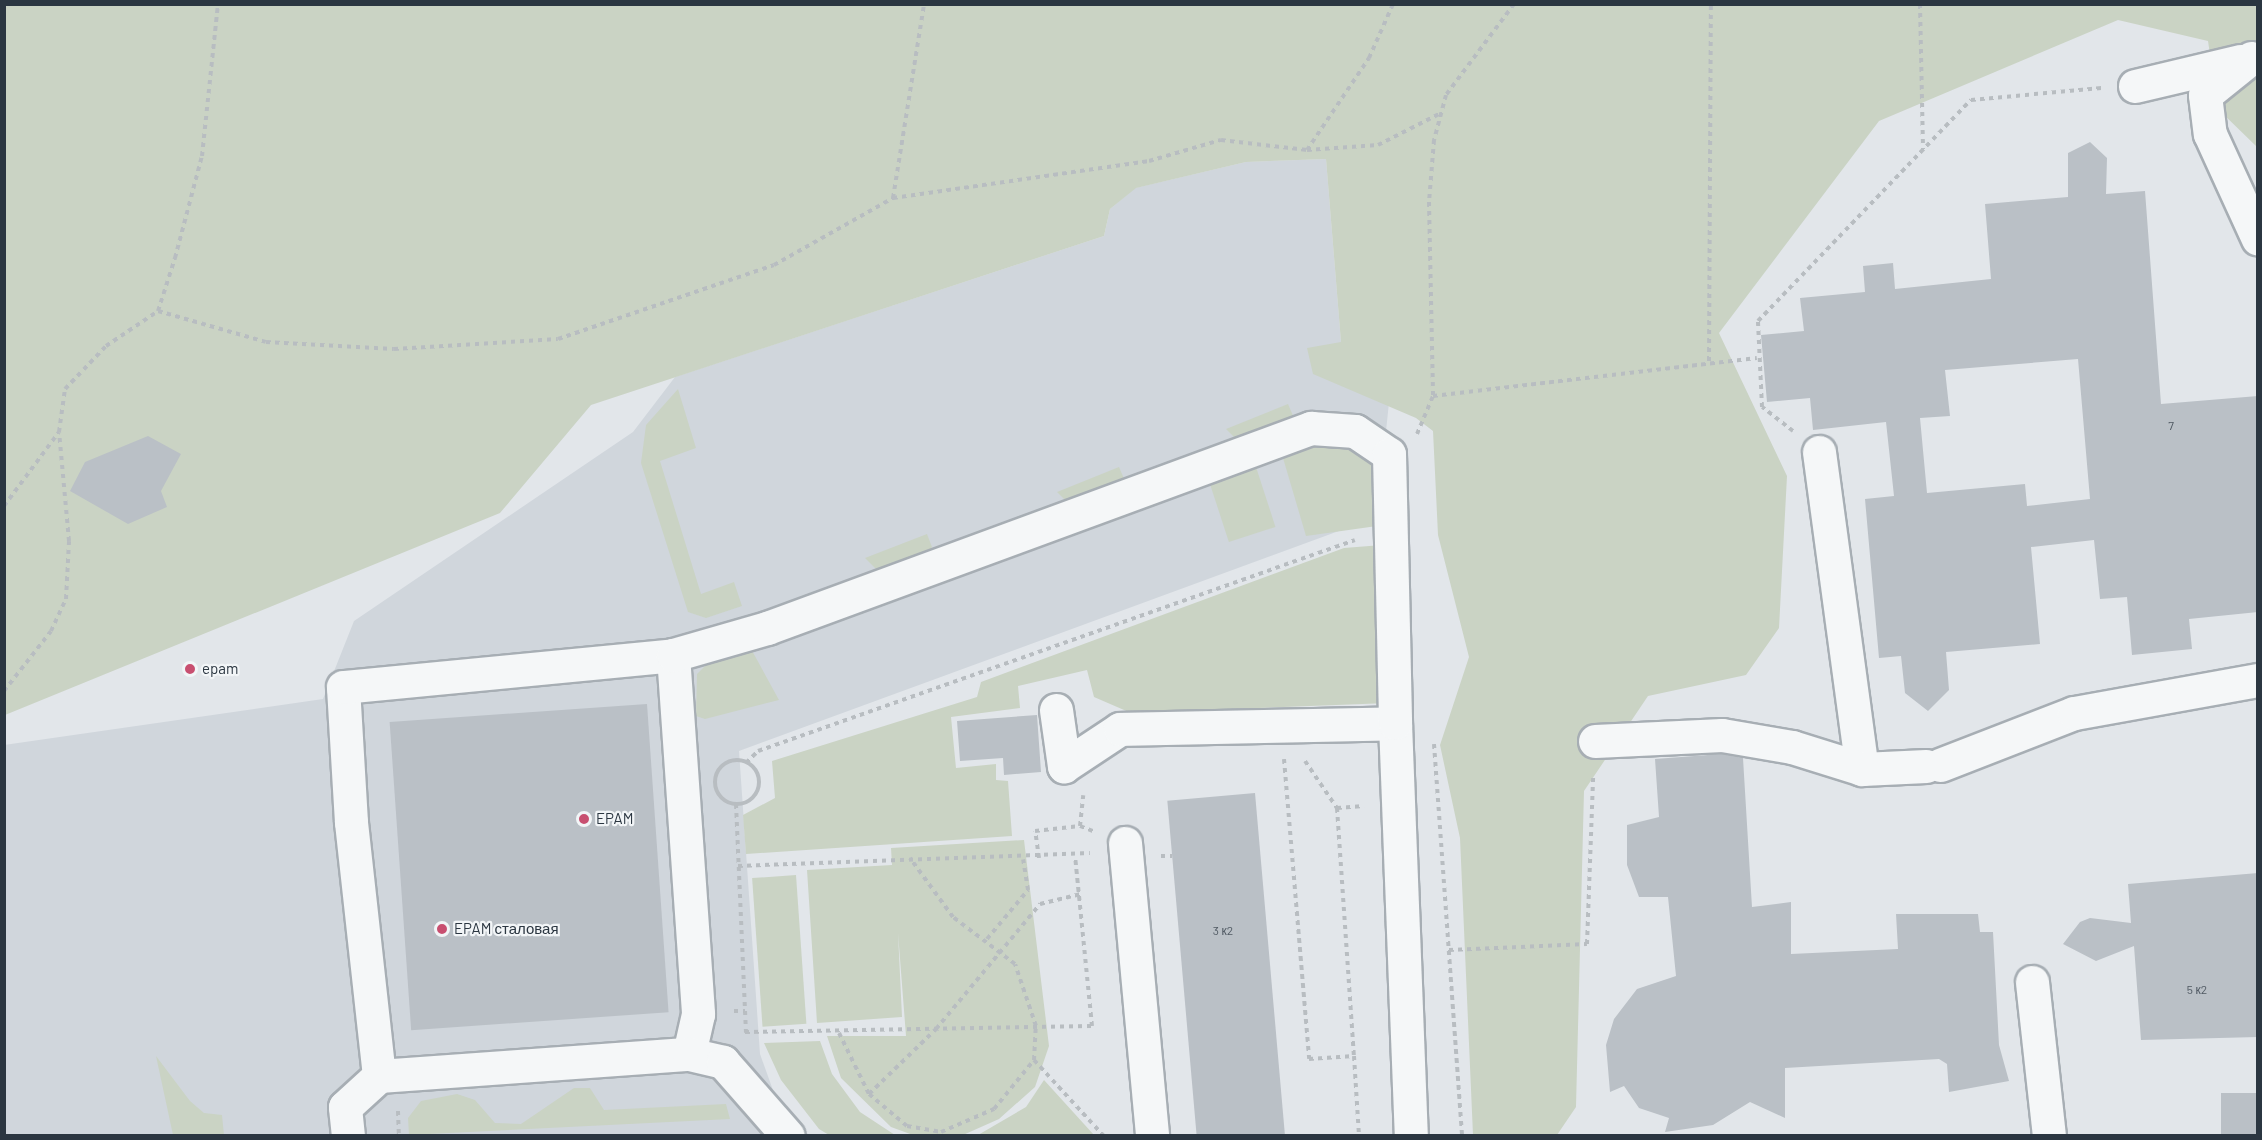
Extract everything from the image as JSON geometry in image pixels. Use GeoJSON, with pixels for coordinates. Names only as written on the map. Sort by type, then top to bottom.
{"type":"FeatureCollection","features":[{"type":"Feature","properties":{"kind":"lane"},"geometry":{"type":"LineString","coordinates":[[2135,86],[2254,58]]}},
{"type":"Feature","properties":{"kind":"lane"},"geometry":{"type":"LineString","coordinates":[[2254,58],[2205,95],[2210,134],[2258,239]]}},
{"type":"Feature","properties":{"kind":"lane"},"geometry":{"type":"LineString","coordinates":[[347,1121],[379,1076],[351,822],[343,687],[673,656],[767,628],[1311,428],[1355,431],[1389,454],[1395,723],[1411,1136]]}},
{"type":"Feature","properties":{"kind":"lane"},"geometry":{"type":"LineString","coordinates":[[1819,452],[1862,769]]}},
{"type":"Feature","properties":{"kind":"lane"},"geometry":{"type":"LineString","coordinates":[[673,656],[698,1014],[689,1054]]}},
{"type":"Feature","properties":{"kind":"lane"},"geometry":{"type":"LineString","coordinates":[[1595,741],[1722,735],[1792,747],[1862,769],[1933,766],[2074,713],[2258,680]]}},
{"type":"Feature","properties":{"kind":"lane"},"geometry":{"type":"LineString","coordinates":[[1056,710],[1064,766],[1120,729],[1395,723]]}},
{"type":"Feature","properties":{"kind":"lane"},"geometry":{"type":"LineString","coordinates":[[1125,843],[1152,1136]]}},
{"type":"Feature","properties":{"kind":"lane"},"geometry":{"type":"LineString","coordinates":[[2032,982],[2049,1136]]}},
{"type":"Feature","properties":{"kind":"lane"},"geometry":{"type":"LineString","coordinates":[[379,1076],[689,1054],[723,1062],[788,1136]]}},
{"type":"Feature","properties":{"kind":"path"},"geometry":{"type":"LineString","coordinates":[[4,691],[51,631],[66,599],[69,541],[59,432],[65,389],[106,346],[158,311],[202,156],[218,4]]}},
{"type":"Feature","properties":{"kind":"path"},"geometry":{"type":"LineString","coordinates":[[893,198],[924,4]]}},
{"type":"Feature","properties":{"kind":"path"},"geometry":{"type":"LineString","coordinates":[[1307,150],[1369,58],[1394,4]]}},
{"type":"Feature","properties":{"kind":"path"},"geometry":{"type":"LineString","coordinates":[[1417,445],[1433,396],[1429,202],[1441,113],[1473,54],[1514,4]]}},
{"type":"Feature","properties":{"kind":"path"},"geometry":{"type":"LineString","coordinates":[[1709,361],[1711,4]]}},
{"type":"Feature","properties":{"kind":"path"},"geometry":{"type":"LineString","coordinates":[[1920,4],[1923,150]]}},
{"type":"Feature","properties":{"kind":"path"},"geometry":{"type":"LineString","coordinates":[[1819,452],[1762,407],[1757,358],[1758,321],[1971,100],[2135,86]]}},
{"type":"Feature","properties":{"kind":"path"},"geometry":{"type":"LineString","coordinates":[[158,311],[266,342],[394,349],[558,339],[774,265],[893,198],[1149,161],[1221,140],[1307,150],[1378,145],[1441,113]]}},
{"type":"Feature","properties":{"kind":"path"},"geometry":{"type":"LineString","coordinates":[[1433,396],[1709,361],[1757,358]]}},
{"type":"Feature","properties":{"kind":"path"},"geometry":{"type":"LineString","coordinates":[[4,506],[59,432]]}},
{"type":"Feature","properties":{"kind":"path"},"geometry":{"type":"LineString","coordinates":[[746,763],[757,773],[758,788],[750,800],[736,804],[719,794],[717,774],[726,764],[746,763],[769,747],[1349,541],[1389,534]]}},
{"type":"Feature","properties":{"kind":"path"},"geometry":{"type":"LineString","coordinates":[[1281,726],[1309,1059],[1354,1056]]}},
{"type":"Feature","properties":{"kind":"path"},"geometry":{"type":"LineString","coordinates":[[1281,726],[1337,807],[1359,1136]]}},
{"type":"Feature","properties":{"kind":"path"},"geometry":{"type":"LineString","coordinates":[[1434,732],[1462,1136]]}},
{"type":"Feature","properties":{"kind":"path"},"geometry":{"type":"LineString","coordinates":[[1449,950],[1587,944],[1595,741]]}},
{"type":"Feature","properties":{"kind":"path"},"geometry":{"type":"LineString","coordinates":[[1039,858],[1035,831],[1080,826],[1084,785],[1064,766]]}},
{"type":"Feature","properties":{"kind":"path"},"geometry":{"type":"LineString","coordinates":[[736,804],[745,1032],[751,1041]]}},
{"type":"Feature","properties":{"kind":"path"},"geometry":{"type":"LineString","coordinates":[[738,866],[910,858],[1075,857],[1081,894],[1092,1026],[839,1033],[745,1032]]}},
{"type":"Feature","properties":{"kind":"path"},"geometry":{"type":"LineString","coordinates":[[839,1033],[869,1094],[907,1126],[941,1132],[994,1109],[1034,1060],[1036,1026],[1014,964],[987,939],[953,917],[910,858]]}},
{"type":"Feature","properties":{"kind":"path"},"geometry":{"type":"LineString","coordinates":[[987,939],[1028,890],[1023,859]]}},
{"type":"Feature","properties":{"kind":"path"},"geometry":{"type":"LineString","coordinates":[[869,1094],[936,1029],[1040,903],[1081,894]]}},
{"type":"Feature","properties":{"kind":"path"},"geometry":{"type":"LineString","coordinates":[[1034,1060],[1104,1136]]}},
{"type":"Feature","properties":{"kind":"shaded area"},"geometry":{"type":"Polygon","coordinates":[[[1326,159],[1341,342],[1390,393],[1377,517],[739,751],[760,1054],[789,1135],[5,1135],[4,745],[323,699],[354,621],[633,432],[675,377],[1104,236],[1110,209],[1135,188],[1246,162],[1326,159]]]}},
{"type":"Feature","properties":{"kind":"green space"},"geometry":{"type":"Polygon","coordinates":[[[5,5],[2257,5],[2257,147],[2218,109],[2208,41],[2118,20],[1879,121],[1719,333],[1787,476],[1779,628],[1746,675],[1648,696],[1584,791],[1576,1107],[1557,1135],[1473,1135],[1460,838],[1440,745],[1469,657],[1438,535],[1433,431],[1416,418],[1313,374],[1307,348],[1341,342],[1326,159],[1246,162],[1136,188],[1110,209],[1104,236],[591,405],[500,513],[5,715],[5,5]]]}},
{"type":"Feature","properties":{"kind":"green space"},"geometry":{"type":"Polygon","coordinates":[[[678,389],[696,448],[660,461],[701,594],[734,582],[742,606],[706,618],[688,612],[641,463],[646,425],[678,389]]]}},
{"type":"Feature","properties":{"kind":"green space"},"geometry":{"type":"Polygon","coordinates":[[[1288,404],[1294,418],[1237,440],[1226,429],[1288,404]]]}},
{"type":"Feature","properties":{"kind":"green space"},"geometry":{"type":"Polygon","coordinates":[[[1330,441],[1378,462],[1377,526],[1306,536],[1283,458],[1330,441]]]}},
{"type":"Feature","properties":{"kind":"green space"},"geometry":{"type":"Polygon","coordinates":[[[1119,467],[1125,481],[1068,503],[1057,492],[1119,467]]]}},
{"type":"Feature","properties":{"kind":"green space"},"geometry":{"type":"Polygon","coordinates":[[[1256,467],[1275,527],[1229,542],[1209,482],[1256,467]]]}},
{"type":"Feature","properties":{"kind":"green space"},"geometry":{"type":"Polygon","coordinates":[[[927,534],[932,547],[925,556],[887,570],[876,569],[865,558],[927,534]]]}},
{"type":"Feature","properties":{"kind":"green space"},"geometry":{"type":"Polygon","coordinates":[[[1382,545],[1389,703],[1131,713],[1094,697],[1087,670],[1018,686],[1020,708],[951,717],[956,768],[996,764],[996,780],[1008,781],[1012,836],[746,854],[743,815],[775,798],[772,761],[977,697],[981,682],[1344,548],[1382,545]]]}},
{"type":"Feature","properties":{"kind":"green space"},"geometry":{"type":"Polygon","coordinates":[[[750,647],[779,700],[705,719],[696,716],[697,674],[710,661],[750,647]]]}},
{"type":"Feature","properties":{"kind":"green space"},"geometry":{"type":"Polygon","coordinates":[[[1024,840],[1049,1046],[1035,1087],[999,1119],[963,1135],[913,1135],[891,1127],[841,1078],[827,1036],[906,1036],[898,933],[902,1017],[817,1023],[807,870],[892,865],[891,848],[1024,840]]]}},
{"type":"Feature","properties":{"kind":"green space"},"geometry":{"type":"Polygon","coordinates":[[[796,875],[806,1024],[763,1027],[752,878],[796,875]]]}},
{"type":"Feature","properties":{"kind":"green space"},"geometry":{"type":"Polygon","coordinates":[[[820,1041],[832,1074],[860,1112],[895,1135],[829,1135],[819,1129],[781,1080],[764,1043],[820,1041]]]}},
{"type":"Feature","properties":{"kind":"green space"},"geometry":{"type":"Polygon","coordinates":[[[156,1056],[190,1101],[204,1113],[222,1115],[224,1135],[173,1135],[156,1056]]]}},
{"type":"Feature","properties":{"kind":"green space"},"geometry":{"type":"Polygon","coordinates":[[[1044,1080],[1094,1135],[978,1135],[1026,1107],[1044,1080]]]}},
{"type":"Feature","properties":{"kind":"green space"},"geometry":{"type":"Polygon","coordinates":[[[574,1088],[590,1088],[604,1110],[726,1104],[730,1119],[409,1135],[408,1118],[421,1101],[457,1094],[475,1100],[495,1123],[521,1124],[574,1088]]]}},
{"type":"Feature","properties":{"kind":"building"},"geometry":{"type":"Polygon","coordinates":[[[2090,142],[2107,158],[2106,194],[2145,191],[2161,404],[2258,396],[2258,612],[2189,619],[2192,649],[2132,655],[2127,597],[2100,599],[2094,540],[2031,547],[2040,644],[1946,652],[1949,690],[1928,711],[1905,693],[1901,656],[1879,658],[1865,499],[1894,496],[1886,422],[1813,430],[1810,398],[1767,402],[1761,335],[1804,331],[1800,298],[1865,292],[1863,266],[1893,263],[1895,289],[1991,279],[1985,204],[2068,197],[2068,153],[2090,142]],[[2078,359],[1945,370],[1950,416],[1920,418],[1927,493],[2025,484],[2027,506],[2090,499],[2078,359]]]}},
{"type":"Feature","properties":{"kind":"building"},"geometry":{"type":"Polygon","coordinates":[[[148,436],[181,454],[161,491],[167,507],[128,524],[70,491],[85,462],[148,436]]]}},
{"type":"Feature","properties":{"kind":"building","name":"EPAM"},"geometry":{"type":"Polygon","coordinates":[[[647,704],[669,1012],[411,1030],[390,722],[647,704]]]}},
{"type":"Feature","properties":{"kind":"building"},"geometry":{"type":"Polygon","coordinates":[[[1037,715],[1041,772],[1004,775],[1003,758],[960,761],[957,721],[1037,715]]]}},
{"type":"Feature","properties":{"kind":"building"},"geometry":{"type":"Polygon","coordinates":[[[1721,754],[1743,758],[1752,907],[1791,902],[1791,954],[1898,949],[1896,914],[1978,914],[1980,932],[1993,932],[1999,1045],[2009,1081],[1949,1092],[1947,1064],[1939,1059],[1785,1068],[1785,1118],[1750,1102],[1713,1125],[1665,1132],[1669,1118],[1639,1108],[1624,1086],[1610,1092],[1606,1045],[1614,1019],[1637,989],[1676,976],[1668,897],[1639,897],[1627,865],[1627,825],[1659,817],[1655,759],[1721,754]]]}},
{"type":"Feature","properties":{"kind":"building"},"geometry":{"type":"Polygon","coordinates":[[[1255,793],[1285,1136],[1197,1136],[1167,801],[1255,793]]]}},
{"type":"Feature","properties":{"kind":"building"},"geometry":{"type":"Polygon","coordinates":[[[2258,873],[2258,1037],[2141,1040],[2134,946],[2096,961],[2063,944],[2080,922],[2090,918],[2131,923],[2128,884],[2258,873]]]}},
{"type":"Feature","properties":{"kind":"building"},"geometry":{"type":"Polygon","coordinates":[[[2221,1093],[2258,1093],[2258,1136],[2221,1136],[2221,1093]]]}},
{"type":"Feature","properties":{"kind":"place","name":"epam"},"geometry":{"type":"Point","coordinates":[190,669]}},
{"type":"Feature","properties":{"kind":"place","name":"EPAM"},"geometry":{"type":"Point","coordinates":[584,819]}},
{"type":"Feature","properties":{"kind":"place","name":"EPAM сталовая"},"geometry":{"type":"Point","coordinates":[442,929]}}]}
